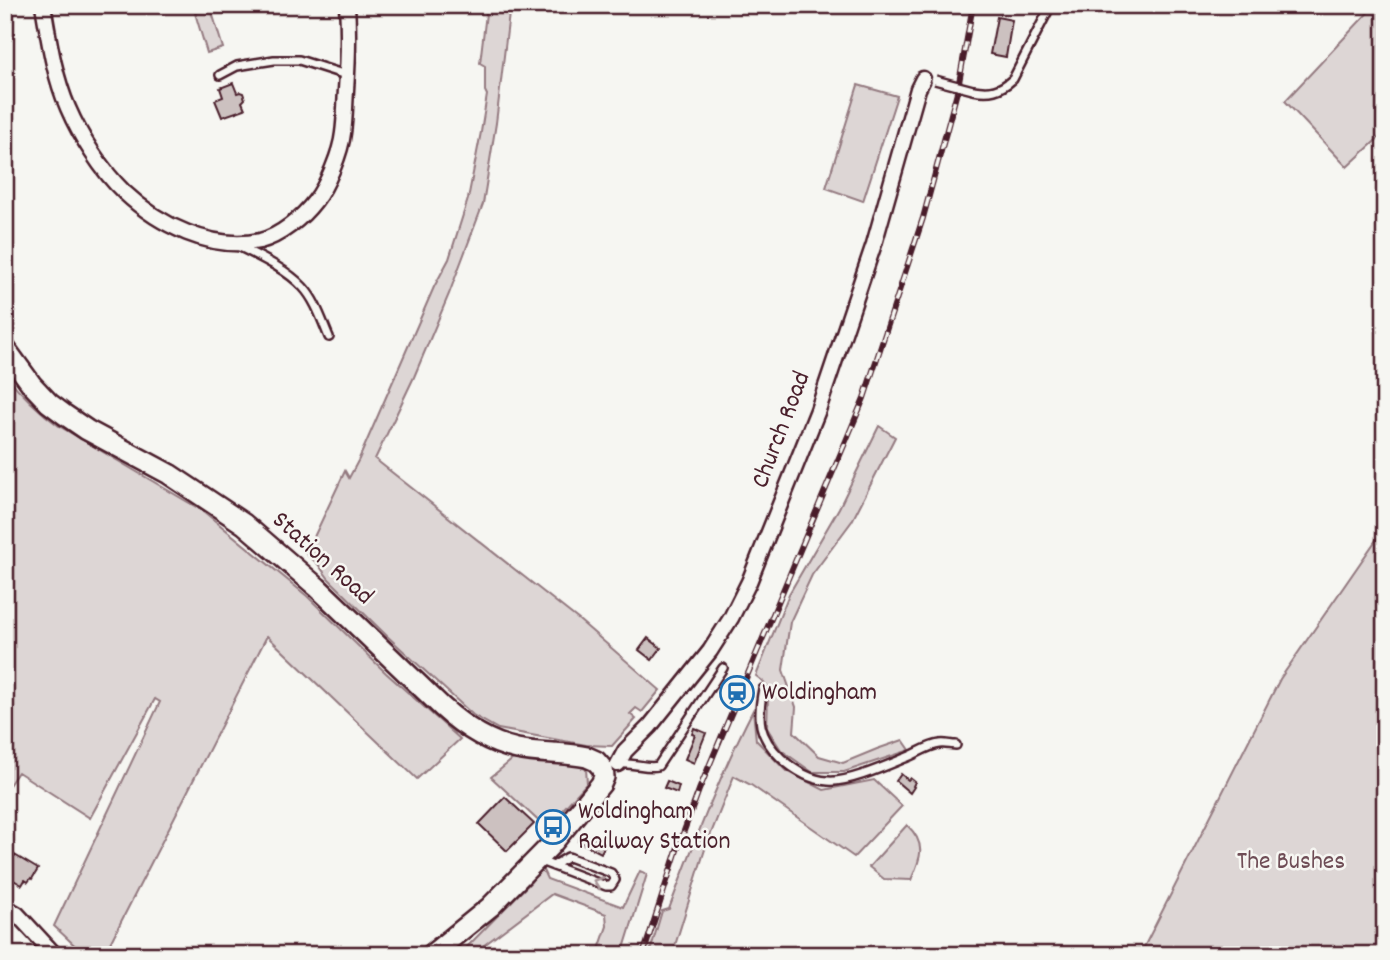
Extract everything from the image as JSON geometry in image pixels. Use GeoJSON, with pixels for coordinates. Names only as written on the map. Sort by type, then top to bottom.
{"type":"FeatureCollection","features":[{"type":"Feature","properties":{"kind":"street"},"geometry":{"type":"LineString","coordinates":[[43,5],[50,49],[64,99],[85,140],[103,166],[123,191],[151,213],[178,229],[234,244],[262,241],[282,231],[315,201],[328,179],[343,135],[347,75],[347,5]]}},
{"type":"Feature","properties":{"kind":"street","name":"Church Road"},"geometry":{"type":"LineString","coordinates":[[610,766],[650,726],[710,652],[731,618],[748,582],[818,411],[874,244],[918,89],[929,80]]}},
{"type":"Feature","properties":{"kind":"street","name":"Station Road"},"geometry":{"type":"LineString","coordinates":[[5,348],[32,385],[65,415],[87,430],[169,474],[244,524],[317,587],[460,722],[480,735],[518,749],[587,757],[610,766]]}},
{"type":"Feature","properties":{"kind":"street"},"geometry":{"type":"LineString","coordinates":[[431,955],[544,863],[551,845],[601,784],[610,766]]}},
{"type":"Feature","properties":{"kind":"street"},"geometry":{"type":"LineString","coordinates":[[5,907],[17,915],[54,955]]}},
{"type":"Feature","properties":{"kind":"lane"},"geometry":{"type":"LineString","coordinates":[[929,80],[985,92],[1005,86],[1013,79],[1051,5]]}},
{"type":"Feature","properties":{"kind":"lane"},"geometry":{"type":"LineString","coordinates":[[220,75],[237,66],[274,60],[299,60],[347,75]]}},
{"type":"Feature","properties":{"kind":"lane"},"geometry":{"type":"LineString","coordinates":[[234,244],[287,274],[303,287],[312,299],[329,337]]}},
{"type":"Feature","properties":{"kind":"lane"},"geometry":{"type":"LineString","coordinates":[[610,766],[634,763],[649,768],[658,766],[723,668]]}},
{"type":"Feature","properties":{"kind":"lane"},"geometry":{"type":"LineString","coordinates":[[763,689],[760,723],[771,747],[791,767],[811,778],[841,780],[883,768],[939,744],[956,745]]}},
{"type":"Feature","properties":{"kind":"lane"},"geometry":{"type":"LineString","coordinates":[[568,857],[611,873],[615,880],[609,886],[544,863],[568,857]]}},
{"type":"Feature","properties":{"kind":"green space"},"geometry":{"type":"Polygon","coordinates":[[[487,5],[510,5],[483,204],[414,377],[375,459],[579,620],[660,690],[642,712],[636,708],[630,714],[636,719],[612,746],[586,745],[498,729],[473,715],[387,636],[306,554],[345,471],[349,478],[359,459],[434,287],[449,259],[468,199],[487,95],[485,66],[480,63],[487,5]]]}},
{"type":"Feature","properties":{"kind":"green space"},"geometry":{"type":"Polygon","coordinates":[[[1375,5],[1385,5],[1385,132],[1347,167],[1285,101],[1375,5]]]}},
{"type":"Feature","properties":{"kind":"green space"},"geometry":{"type":"Polygon","coordinates":[[[211,9],[223,48],[207,53],[195,13],[211,9]]]}},
{"type":"Feature","properties":{"kind":"green space"},"geometry":{"type":"Polygon","coordinates":[[[858,85],[897,96],[863,201],[826,188],[858,85]]]}},
{"type":"Feature","properties":{"kind":"green space"},"geometry":{"type":"Polygon","coordinates":[[[5,374],[30,402],[59,426],[203,511],[307,596],[386,673],[460,739],[417,779],[267,636],[104,955],[85,955],[54,926],[160,702],[155,699],[90,818],[18,772],[5,791],[5,374]]]}},
{"type":"Feature","properties":{"kind":"green space"},"geometry":{"type":"Polygon","coordinates":[[[879,426],[895,437],[852,521],[812,575],[790,622],[783,670],[796,707],[794,732],[819,756],[843,763],[903,740],[910,750],[844,772],[812,772],[781,750],[767,728],[768,695],[764,682],[756,676],[789,594],[839,508],[879,426]]]}},
{"type":"Feature","properties":{"kind":"green space","name":"The Bushes"},"geometry":{"type":"Polygon","coordinates":[[[1385,527],[1385,955],[1140,955],[1280,679],[1385,527]]]}},
{"type":"Feature","properties":{"kind":"green space"},"geometry":{"type":"Polygon","coordinates":[[[753,710],[756,740],[785,770],[824,790],[874,780],[902,806],[854,857],[734,776],[706,846],[672,955],[649,955],[662,911],[669,909],[719,783],[753,710]]]}},
{"type":"Feature","properties":{"kind":"green space"},"geometry":{"type":"Polygon","coordinates":[[[513,759],[569,762],[586,769],[587,783],[546,828],[491,777],[513,759]]]}},
{"type":"Feature","properties":{"kind":"green space"},"geometry":{"type":"Polygon","coordinates":[[[907,825],[920,845],[915,872],[911,880],[884,879],[869,867],[907,825]]]}},
{"type":"Feature","properties":{"kind":"green space"},"geometry":{"type":"Polygon","coordinates":[[[541,866],[547,879],[623,907],[640,871],[647,874],[622,955],[597,955],[607,926],[606,914],[552,894],[471,955],[459,955],[531,882],[541,866]]]}},
{"type":"Feature","properties":{"kind":"building"},"geometry":{"type":"Polygon","coordinates":[[[997,17],[1012,20],[1006,57],[990,54],[997,17]]]}},
{"type":"Feature","properties":{"kind":"building"},"geometry":{"type":"Polygon","coordinates":[[[233,83],[237,93],[243,93],[245,99],[242,102],[245,109],[222,117],[215,100],[223,97],[220,88],[233,83]]]}},
{"type":"Feature","properties":{"kind":"building"},"geometry":{"type":"Polygon","coordinates":[[[648,638],[661,648],[652,660],[639,650],[648,638]]]}},
{"type":"Feature","properties":{"kind":"building"},"geometry":{"type":"Polygon","coordinates":[[[694,728],[706,733],[694,763],[685,759],[695,735],[692,734],[694,728]]]}},
{"type":"Feature","properties":{"kind":"building"},"geometry":{"type":"Polygon","coordinates":[[[901,774],[915,782],[910,793],[896,781],[901,774]]]}},
{"type":"Feature","properties":{"kind":"building"},"geometry":{"type":"Polygon","coordinates":[[[667,781],[679,786],[677,793],[664,788],[667,781]]]}},
{"type":"Feature","properties":{"kind":"building"},"geometry":{"type":"Polygon","coordinates":[[[505,797],[534,824],[507,851],[479,824],[505,797]]]}},
{"type":"Feature","properties":{"kind":"building"},"geometry":{"type":"Polygon","coordinates":[[[582,834],[590,837],[592,834],[607,841],[601,853],[578,841],[582,834]]]}},
{"type":"Feature","properties":{"kind":"building"},"geometry":{"type":"Polygon","coordinates":[[[8,851],[38,869],[28,882],[25,880],[22,885],[5,875],[5,856],[8,851]]]}},
{"type":"Feature","properties":{"kind":"railway"},"geometry":{"type":"LineString","coordinates":[[643,955],[699,790],[864,398],[923,218],[958,88],[973,5]]}},
{"type":"Feature","properties":{"kind":"place","name":"Woldingham"},"geometry":{"type":"Point","coordinates":[737,693]}},
{"type":"Feature","properties":{"kind":"place","name":"Woldingham Railway Station"},"geometry":{"type":"Point","coordinates":[553,827]}}]}
